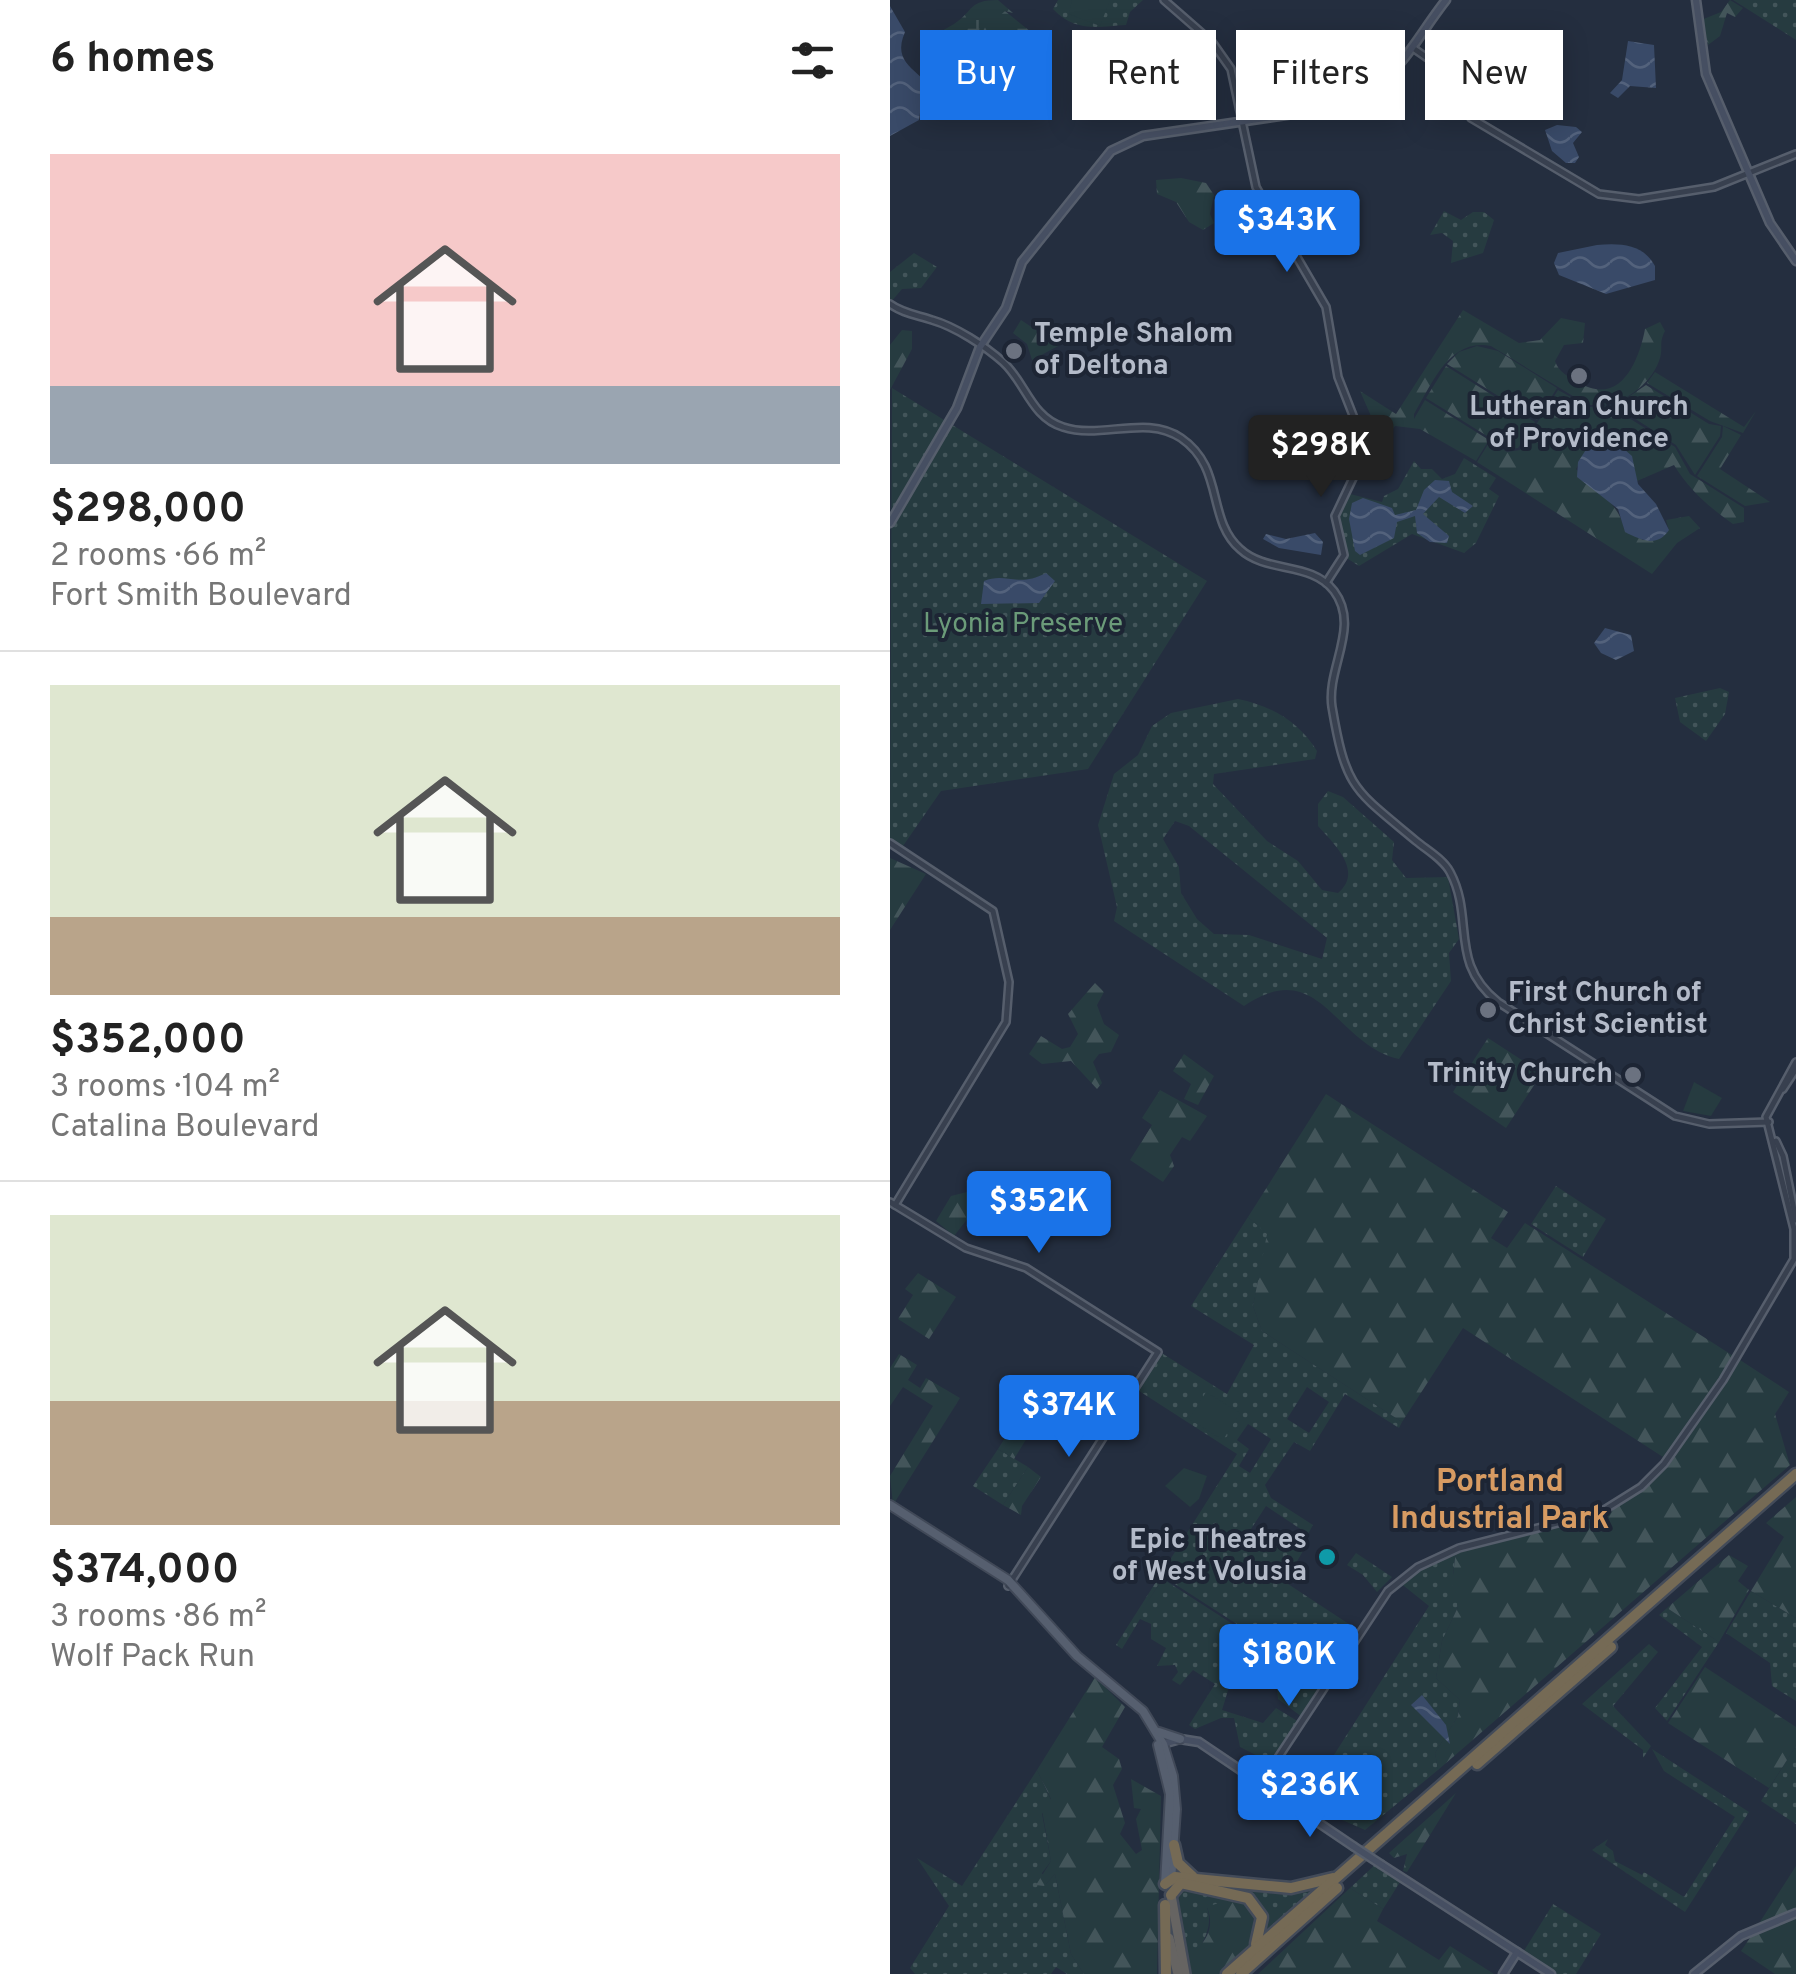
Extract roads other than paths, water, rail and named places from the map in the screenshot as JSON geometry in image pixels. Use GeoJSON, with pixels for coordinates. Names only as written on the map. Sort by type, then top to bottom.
{"type":"FeatureCollection","features":[{"type":"Feature","properties":{"kind":"highway"},"geometry":{"type":"LineString","coordinates":[[1227,1974],[1796,1474]]}},
{"type":"Feature","properties":{"kind":"highway"},"geometry":{"type":"LineString","coordinates":[[1243,1974],[1796,1482]]}},
{"type":"Feature","properties":{"kind":"highway"},"geometry":{"type":"LineString","coordinates":[[1174,1845],[1182,1868],[1204,1880]]}},
{"type":"Feature","properties":{"kind":"highway"},"geometry":{"type":"LineString","coordinates":[[1166,1974],[1168,1880],[1302,1888],[1348,1870]]}},
{"type":"Feature","properties":{"kind":"highway"},"geometry":{"type":"LineString","coordinates":[[1178,1974],[1168,1900],[1175,1885],[1181,1882],[1250,1899],[1262,1922],[1250,1952]]}},
{"type":"Feature","properties":{"kind":"highway"},"geometry":{"type":"LineString","coordinates":[[1168,1900],[1185,1974]]}},
{"type":"Feature","properties":{"kind":"main road"},"geometry":{"type":"LineString","coordinates":[[890,523],[957,408],[980,347],[1006,308],[1031,247],[1110,151],[1143,136],[1357,100],[1388,80],[1448,0]]}},
{"type":"Feature","properties":{"kind":"main road"},"geometry":{"type":"LineString","coordinates":[[1696,0],[1702,63],[1775,233],[1796,261]]}},
{"type":"Feature","properties":{"kind":"main road"},"geometry":{"type":"LineString","coordinates":[[890,1508],[1010,1584],[1077,1656],[1121,1691],[1165,1736],[1198,1742],[1550,1974]]}},
{"type":"Feature","properties":{"kind":"main road"},"geometry":{"type":"LineString","coordinates":[[1121,1691],[1161,1747],[1170,1794],[1168,1880]]}},
{"type":"Feature","properties":{"kind":"main road"},"geometry":{"type":"LineString","coordinates":[[1153,1725],[1176,1793],[1168,1880]]}},
{"type":"Feature","properties":{"kind":"main road"},"geometry":{"type":"LineString","coordinates":[[1161,1747],[1180,1739]]}},
{"type":"Feature","properties":{"kind":"main road"},"geometry":{"type":"LineString","coordinates":[[1161,1747],[1190,1743],[1229,1764]]}},
{"type":"Feature","properties":{"kind":"main road"},"geometry":{"type":"LineString","coordinates":[[1696,1974],[1755,1928],[1796,1913]]}},
{"type":"Feature","properties":{"kind":"main road"},"geometry":{"type":"LineString","coordinates":[[1503,1974],[1517,1952]]}},
{"type":"Feature","properties":{"kind":"street"},"geometry":{"type":"LineString","coordinates":[[1164,0],[1226,60],[1238,86],[1256,187],[1326,307],[1338,378],[1356,423],[1354,476],[1335,516],[1344,555],[1326,583]]}},
{"type":"Feature","properties":{"kind":"street"},"geometry":{"type":"LineString","coordinates":[[1413,48],[1443,70],[1466,111],[1478,123],[1599,194],[1639,199],[1714,187],[1796,154]]}},
{"type":"Feature","properties":{"kind":"street"},"geometry":{"type":"LineString","coordinates":[[890,304],[935,320],[980,347],[1013,372],[1038,411],[1058,426],[1081,430],[1156,428],[1185,440],[1215,482],[1219,513],[1235,544],[1265,564],[1305,571],[1326,583],[1340,603],[1345,624],[1330,692],[1343,769],[1358,792],[1450,873],[1466,958],[1478,984],[1498,1002],[1672,1114],[1709,1124],[1768,1122]]}},
{"type":"Feature","properties":{"kind":"street"},"geometry":{"type":"LineString","coordinates":[[890,843],[992,911],[1010,996],[998,1040],[893,1204],[966,1248],[1026,1268],[1158,1352],[1010,1584]]}},
{"type":"Feature","properties":{"kind":"street"},"geometry":{"type":"LineString","coordinates":[[1723,1380],[1791,1266],[1796,1248],[1781,1161],[1768,1122],[1773,1105],[1796,1066]]}},
{"type":"Feature","properties":{"kind":"street"},"geometry":{"type":"LineString","coordinates":[[1768,1122],[1783,1156],[1796,1220]]}},
{"type":"Feature","properties":{"kind":"street"},"geometry":{"type":"LineString","coordinates":[[1260,1785],[1388,1591],[1418,1567],[1457,1548],[1588,1517],[1627,1498],[1664,1464],[1723,1380],[1796,1263]]}},
{"type":"Feature","properties":{"kind":"water"},"geometry":{"type":"Polygon","coordinates":[[[890,6],[905,32],[904,59],[920,76],[920,112],[919,120],[890,136],[890,6]]]}},
{"type":"Feature","properties":{"kind":"water"},"geometry":{"type":"Polygon","coordinates":[[[1628,41],[1654,45],[1656,88],[1630,86],[1618,98],[1610,93],[1622,80],[1628,41]]]}},
{"type":"Feature","properties":{"kind":"water"},"geometry":{"type":"Polygon","coordinates":[[[1557,125],[1576,127],[1582,132],[1573,143],[1579,157],[1575,163],[1566,163],[1552,151],[1545,130],[1557,125]]]}},
{"type":"Feature","properties":{"kind":"water"},"geometry":{"type":"Polygon","coordinates":[[[1597,245],[1638,249],[1655,266],[1655,280],[1606,294],[1559,275],[1554,263],[1558,253],[1597,245]]]}},
{"type":"Feature","properties":{"kind":"water"},"geometry":{"type":"Polygon","coordinates":[[[1602,443],[1624,449],[1632,456],[1638,484],[1656,504],[1669,530],[1664,536],[1654,541],[1643,540],[1625,532],[1618,509],[1577,477],[1578,462],[1589,445],[1602,443]]]}},
{"type":"Feature","properties":{"kind":"water"},"geometry":{"type":"Polygon","coordinates":[[[1435,480],[1449,481],[1452,492],[1473,506],[1465,513],[1439,497],[1423,514],[1449,536],[1447,543],[1430,542],[1417,533],[1415,516],[1397,522],[1394,538],[1360,555],[1355,551],[1349,519],[1352,503],[1363,498],[1392,508],[1395,515],[1416,510],[1424,490],[1435,480]]]}},
{"type":"Feature","properties":{"kind":"water"},"geometry":{"type":"Polygon","coordinates":[[[1315,533],[1323,542],[1321,555],[1279,548],[1263,539],[1266,534],[1286,539],[1315,533]]]}},
{"type":"Feature","properties":{"kind":"water"},"geometry":{"type":"Polygon","coordinates":[[[1046,573],[1055,581],[1039,603],[981,604],[984,581],[1028,579],[1046,573]]]}},
{"type":"Feature","properties":{"kind":"water"},"geometry":{"type":"Polygon","coordinates":[[[1605,628],[1631,635],[1634,651],[1616,660],[1601,653],[1594,643],[1605,628]]]}},
{"type":"Feature","properties":{"kind":"water"},"geometry":{"type":"Polygon","coordinates":[[[1422,1695],[1446,1725],[1450,1744],[1411,1705],[1422,1695]]]}},
{"type":"Feature","properties":{"kind":"place","name":"Temple Shalom of Deltona"},"geometry":{"type":"Point","coordinates":[1014,351]}},
{"type":"Feature","properties":{"kind":"place","name":"Lutheran Church of Providence"},"geometry":{"type":"Point","coordinates":[1579,376]}},
{"type":"Feature","properties":{"kind":"place","name":"First Church of Christ Scientist"},"geometry":{"type":"Point","coordinates":[1488,1010]}},
{"type":"Feature","properties":{"kind":"place","name":"Trinity Church"},"geometry":{"type":"Point","coordinates":[1633,1075]}},
{"type":"Feature","properties":{"kind":"place","name":"Epic Theatres of West Volusia"},"geometry":{"type":"Point","coordinates":[1327,1557]}},
{"type":"Feature","properties":{"kind":"district","name":"Portland Industrial Park"},"geometry":{"type":"Point","coordinates":[1500,1502]}},
{"type":"Feature","properties":{"kind":"park label","name":"Lyonia Preserve"},"geometry":{"type":"Point","coordinates":[1023,625]}}]}
